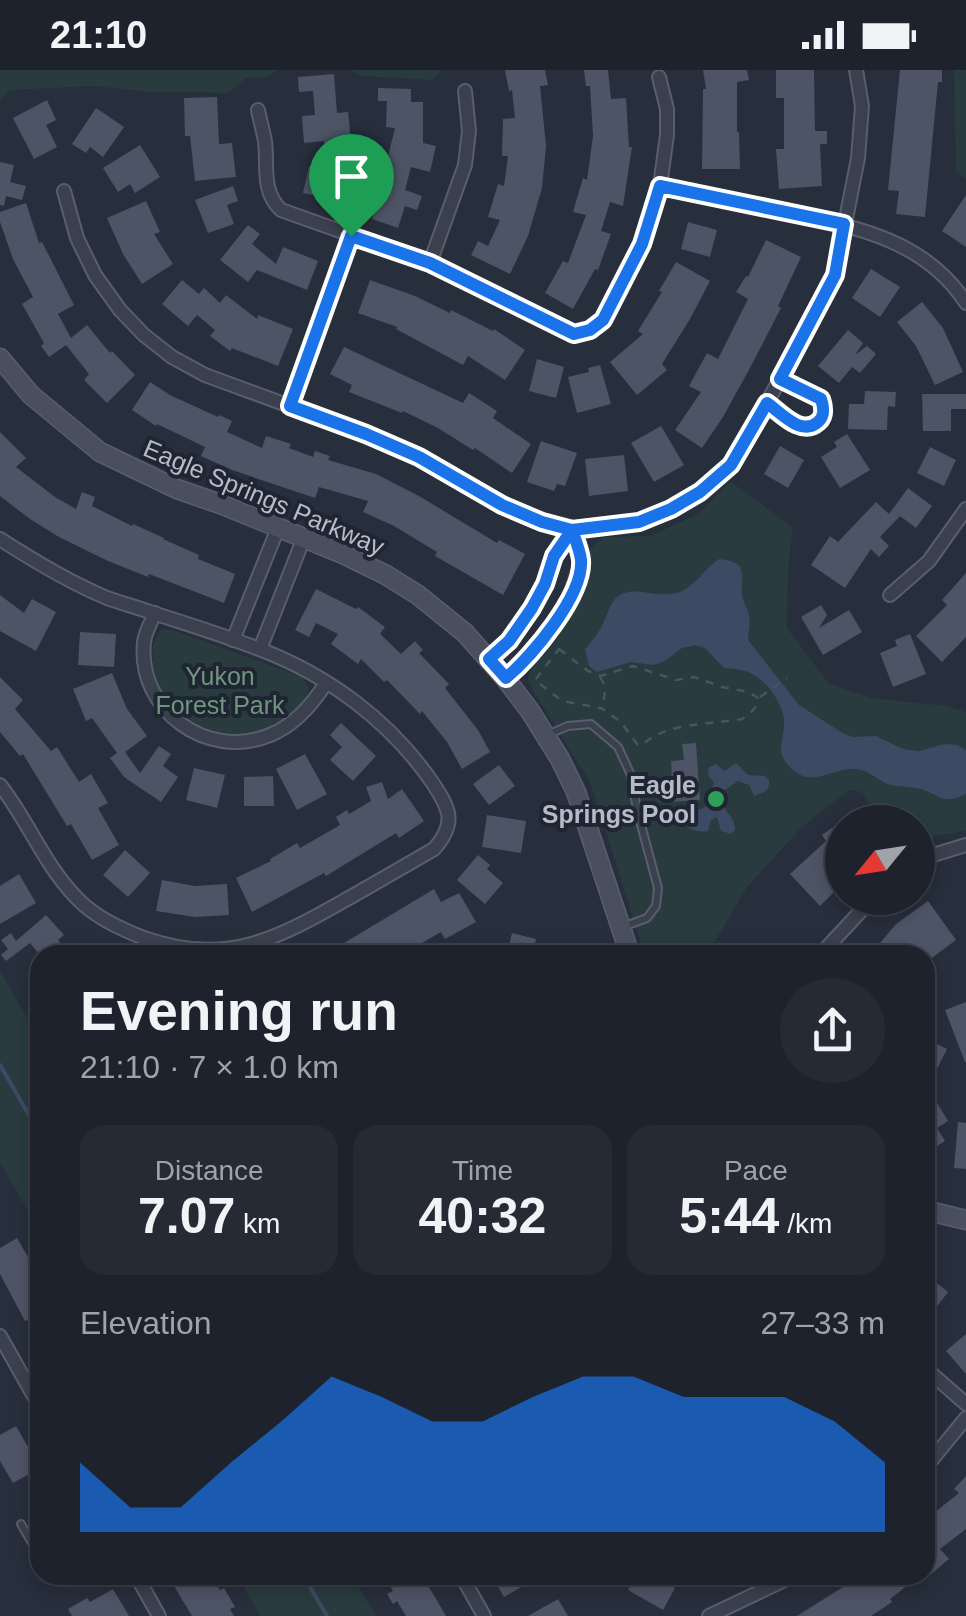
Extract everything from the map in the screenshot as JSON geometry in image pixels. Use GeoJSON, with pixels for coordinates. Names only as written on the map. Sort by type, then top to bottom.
{"type":"FeatureCollection","features":[{"type":"Feature","properties":{"kind":"street"},"geometry":{"type":"LineString","coordinates":[[64,191],[77,238],[95,274],[120,310],[172,357],[204,375],[419,457],[502,505],[542,522],[572,530],[639,522],[700,492],[731,465],[835,275],[858,158],[862,106],[856,70]]}},
{"type":"Feature","properties":{"kind":"street"},"geometry":{"type":"LineString","coordinates":[[258,110],[265,142],[268,192],[281,210],[430,263],[574,334],[590,330],[603,320],[642,244],[660,186],[666,135],[666,109],[659,77]]}},
{"type":"Feature","properties":{"kind":"street"},"geometry":{"type":"LineString","coordinates":[[430,263],[466,165],[469,130],[465,92]]}},
{"type":"Feature","properties":{"kind":"street"},"geometry":{"type":"LineString","coordinates":[[660,186],[878,234],[907,247],[936,267],[966,303]]}},
{"type":"Feature","properties":{"kind":"street"},"geometry":{"type":"LineString","coordinates":[[290,406],[351,236]]}},
{"type":"Feature","properties":{"kind":"street","name":"Eagle Springs Parkway"},"geometry":{"type":"LineString","coordinates":[[0,358],[31,395],[100,452],[177,489],[343,554],[418,595],[456,625],[506,678],[546,736],[576,792],[626,945]]}},
{"type":"Feature","properties":{"kind":"street"},"geometry":{"type":"LineString","coordinates":[[767,403],[804,428],[822,416],[821,399],[780,379]]}},
{"type":"Feature","properties":{"kind":"street"},"geometry":{"type":"LineString","coordinates":[[890,595],[930,561],[966,509]]}},
{"type":"Feature","properties":{"kind":"street"},"geometry":{"type":"LineString","coordinates":[[233,640],[278,528]]}},
{"type":"Feature","properties":{"kind":"street"},"geometry":{"type":"LineString","coordinates":[[489,659],[509,641],[532,608],[554,556],[572,530]]}},
{"type":"Feature","properties":{"kind":"street"},"geometry":{"type":"LineString","coordinates":[[506,678],[538,647],[570,596],[581,562],[572,530]]}},
{"type":"Feature","properties":{"kind":"street"},"geometry":{"type":"LineString","coordinates":[[0,538],[43,566],[109,598],[260,649],[302,668],[359,704],[407,750],[442,798],[450,822],[446,835],[434,849],[295,929],[250,945]]}},
{"type":"Feature","properties":{"kind":"street"},"geometry":{"type":"LineString","coordinates":[[260,649],[303,540]]}},
{"type":"Feature","properties":{"kind":"street"},"geometry":{"type":"LineString","coordinates":[[154,613],[144,639],[148,682],[170,715],[194,733],[216,740],[268,736],[297,719],[326,683]]}},
{"type":"Feature","properties":{"kind":"street"},"geometry":{"type":"LineString","coordinates":[[0,785],[50,865],[84,905],[149,945]]}},
{"type":"Feature","properties":{"kind":"street"},"geometry":{"type":"LineString","coordinates":[[935,854],[966,845]]}},
{"type":"Feature","properties":{"kind":"street"},"geometry":{"type":"LineString","coordinates":[[829,945],[857,915]]}},
{"type":"Feature","properties":{"kind":"street"},"geometry":{"type":"LineString","coordinates":[[935,1212],[966,1220]]}},
{"type":"Feature","properties":{"kind":"street"},"geometry":{"type":"LineString","coordinates":[[0,1336],[30,1388]]}},
{"type":"Feature","properties":{"kind":"street"},"geometry":{"type":"LineString","coordinates":[[935,1377],[966,1404]]}},
{"type":"Feature","properties":{"kind":"street"},"geometry":{"type":"LineString","coordinates":[[935,1456],[966,1418]]}},
{"type":"Feature","properties":{"kind":"street"},"geometry":{"type":"LineString","coordinates":[[142,1585],[159,1616]]}},
{"type":"Feature","properties":{"kind":"street"},"geometry":{"type":"LineString","coordinates":[[466,1585],[484,1616]]}},
{"type":"Feature","properties":{"kind":"street"},"geometry":{"type":"LineString","coordinates":[[709,1616],[774,1585]]}},
{"type":"Feature","properties":{"kind":"lane"},"geometry":{"type":"LineString","coordinates":[[546,736],[568,726],[591,724],[618,747],[631,775],[658,888],[656,906],[647,918],[619,928]]}},
{"type":"Feature","properties":{"kind":"lane"},"geometry":{"type":"LineString","coordinates":[[21,1524],[30,1540]]}},
{"type":"Feature","properties":{"kind":"path"},"geometry":{"type":"LineString","coordinates":[[601,708],[605,696],[600,676],[559,648],[535,680],[562,701],[601,708],[621,722],[638,744],[664,731],[742,719],[758,703],[758,698]]}},
{"type":"Feature","properties":{"kind":"path"},"geometry":{"type":"LineString","coordinates":[[600,676],[633,666],[676,680],[694,677],[758,698]]}},
{"type":"Feature","properties":{"kind":"path"},"geometry":{"type":"LineString","coordinates":[[758,698],[788,678]]}},
{"type":"Feature","properties":{"kind":"green space"},"geometry":{"type":"Polygon","coordinates":[[[0,70],[277,70],[269,77],[246,78],[229,93],[150,92],[94,86],[10,90],[0,101],[0,70]]]}},
{"type":"Feature","properties":{"kind":"green space"},"geometry":{"type":"Polygon","coordinates":[[[351,70],[442,70],[433,80],[360,76],[351,70]]]}},
{"type":"Feature","properties":{"kind":"green space"},"geometry":{"type":"Polygon","coordinates":[[[954,70],[966,70],[966,179],[956,172],[954,70]]]}},
{"type":"Feature","properties":{"kind":"green space"},"geometry":{"type":"Polygon","coordinates":[[[730,481],[793,528],[787,628],[829,684],[872,698],[947,706],[966,712],[966,831],[935,837],[935,805],[870,805],[862,792],[849,790],[825,805],[747,887],[713,945],[642,945],[590,782],[528,678],[533,666],[559,636],[582,588],[590,549],[604,537],[650,536],[698,514],[730,481]]]}},
{"type":"Feature","properties":{"kind":"green space","name":"Yukon Forest Park"},"geometry":{"type":"Polygon","coordinates":[[[162,629],[302,677],[309,688],[306,698],[298,709],[268,728],[249,733],[208,729],[174,708],[162,691],[152,649],[162,629]]]}},
{"type":"Feature","properties":{"kind":"green space"},"geometry":{"type":"Polygon","coordinates":[[[0,971],[30,1023],[30,1215],[0,1163],[0,971]]]}},
{"type":"Feature","properties":{"kind":"green space"},"geometry":{"type":"Polygon","coordinates":[[[243,1585],[358,1585],[376,1616],[260,1616],[243,1585]]]}},
{"type":"Feature","properties":{"kind":"water"},"geometry":{"type":"Polygon","coordinates":[[[719,559],[741,569],[742,596],[750,619],[748,640],[799,705],[852,737],[876,736],[903,749],[919,751],[957,745],[966,750],[966,794],[944,799],[923,790],[889,785],[857,769],[815,777],[800,775],[783,757],[784,719],[774,694],[751,673],[724,668],[705,648],[682,648],[653,665],[631,662],[597,672],[589,666],[585,650],[617,597],[631,592],[677,593],[719,559]]]}},
{"type":"Feature","properties":{"kind":"water","name":"Eagle Springs Pool"},"geometry":{"type":"Polygon","coordinates":[[[736,763],[748,775],[765,776],[769,780],[767,789],[754,796],[749,785],[738,781],[722,792],[722,804],[735,825],[731,834],[721,831],[717,817],[711,820],[708,831],[687,826],[689,814],[705,807],[710,799],[714,783],[708,775],[709,767],[716,764],[725,771],[736,763]]]}},
{"type":"Feature","properties":{"kind":"building"},"geometry":{"type":"Polygon","coordinates":[[[505,70],[545,70],[548,85],[540,86],[546,146],[542,188],[528,236],[510,274],[471,255],[478,241],[488,246],[500,220],[488,217],[498,184],[504,186],[508,156],[502,156],[503,119],[515,118],[505,70]]]}},
{"type":"Feature","properties":{"kind":"building"},"geometry":{"type":"Polygon","coordinates":[[[584,70],[608,70],[611,99],[626,98],[632,147],[623,206],[610,202],[601,231],[611,234],[598,270],[595,269],[573,309],[545,293],[563,261],[568,263],[586,215],[573,212],[583,178],[587,180],[593,136],[590,86],[586,86],[584,70]]]}},
{"type":"Feature","properties":{"kind":"building"},"geometry":{"type":"Polygon","coordinates":[[[703,70],[747,70],[749,80],[737,82],[740,169],[702,169],[706,89],[703,70]]]}},
{"type":"Feature","properties":{"kind":"building"},"geometry":{"type":"Polygon","coordinates":[[[776,70],[814,70],[815,131],[827,131],[827,144],[820,144],[822,186],[779,189],[776,149],[784,149],[784,98],[776,98],[776,70]]]}},
{"type":"Feature","properties":{"kind":"building"},"geometry":{"type":"Polygon","coordinates":[[[900,70],[942,70],[925,217],[896,214],[899,191],[888,190],[900,70]]]}},
{"type":"Feature","properties":{"kind":"building"},"geometry":{"type":"Polygon","coordinates":[[[334,74],[337,113],[348,112],[352,150],[325,152],[324,141],[304,143],[302,116],[315,115],[313,91],[299,92],[298,77],[334,74]]]}},
{"type":"Feature","properties":{"kind":"building"},"geometry":{"type":"Polygon","coordinates":[[[378,88],[411,89],[411,102],[423,102],[423,143],[436,146],[430,172],[411,167],[405,190],[422,196],[417,210],[405,206],[398,228],[372,219],[388,173],[384,172],[395,128],[386,127],[387,101],[378,101],[378,88]]]}},
{"type":"Feature","properties":{"kind":"building"},"geometry":{"type":"Polygon","coordinates":[[[217,97],[219,144],[232,143],[236,177],[195,181],[190,136],[185,136],[184,98],[217,97]]]}},
{"type":"Feature","properties":{"kind":"building"},"geometry":{"type":"Polygon","coordinates":[[[47,100],[56,120],[46,125],[57,147],[34,159],[13,118],[47,100]]]}},
{"type":"Feature","properties":{"kind":"building"},"geometry":{"type":"Polygon","coordinates":[[[96,108],[124,127],[103,157],[90,147],[86,153],[72,144],[96,108]]]}},
{"type":"Feature","properties":{"kind":"building"},"geometry":{"type":"Polygon","coordinates":[[[140,145],[160,177],[135,193],[130,184],[118,192],[103,168],[140,145]]]}},
{"type":"Feature","properties":{"kind":"building"},"geometry":{"type":"Polygon","coordinates":[[[345,155],[361,155],[361,174],[345,175],[345,155]]]}},
{"type":"Feature","properties":{"kind":"building"},"geometry":{"type":"Polygon","coordinates":[[[0,162],[14,165],[10,182],[26,186],[22,200],[6,196],[4,206],[0,205],[0,162]]]}},
{"type":"Feature","properties":{"kind":"building"},"geometry":{"type":"Polygon","coordinates":[[[309,166],[337,172],[332,199],[303,193],[309,166]]]}},
{"type":"Feature","properties":{"kind":"building"},"geometry":{"type":"Polygon","coordinates":[[[233,186],[238,201],[227,205],[234,224],[208,233],[195,200],[233,186]]]}},
{"type":"Feature","properties":{"kind":"building"},"geometry":{"type":"Polygon","coordinates":[[[966,195],[966,247],[942,231],[966,195]]]}},
{"type":"Feature","properties":{"kind":"building"},"geometry":{"type":"Polygon","coordinates":[[[146,201],[160,232],[154,234],[173,264],[142,284],[107,218],[146,201]]]}},
{"type":"Feature","properties":{"kind":"building"},"geometry":{"type":"Polygon","coordinates":[[[26,203],[39,243],[42,242],[74,305],[58,314],[71,338],[87,325],[135,375],[107,403],[84,380],[89,374],[66,345],[49,357],[22,304],[33,297],[13,259],[0,212],[26,203]]]}},
{"type":"Feature","properties":{"kind":"building"},"geometry":{"type":"Polygon","coordinates":[[[688,222],[717,230],[710,257],[681,249],[688,222]]]}},
{"type":"Feature","properties":{"kind":"building"},"geometry":{"type":"Polygon","coordinates":[[[248,225],[260,234],[252,244],[276,264],[283,247],[318,261],[307,290],[257,270],[248,282],[220,260],[248,225]]]}},
{"type":"Feature","properties":{"kind":"building"},"geometry":{"type":"Polygon","coordinates":[[[766,240],[801,257],[778,306],[781,308],[750,368],[702,448],[675,430],[701,392],[689,386],[707,353],[718,359],[748,299],[736,292],[766,240]]]}},
{"type":"Feature","properties":{"kind":"building"},"geometry":{"type":"Polygon","coordinates":[[[676,262],[710,281],[662,364],[667,370],[637,395],[610,362],[643,334],[638,331],[676,262]]]}},
{"type":"Feature","properties":{"kind":"building"},"geometry":{"type":"Polygon","coordinates":[[[871,269],[900,287],[880,317],[852,298],[871,269]]]}},
{"type":"Feature","properties":{"kind":"building"},"geometry":{"type":"Polygon","coordinates":[[[182,280],[199,294],[204,288],[220,303],[226,295],[257,319],[258,315],[293,329],[278,366],[232,348],[230,351],[210,336],[215,330],[197,315],[188,326],[162,304],[182,280]]]}},
{"type":"Feature","properties":{"kind":"building"},"geometry":{"type":"Polygon","coordinates":[[[370,280],[494,329],[525,350],[505,380],[468,356],[463,365],[397,327],[358,313],[370,280]]]}},
{"type":"Feature","properties":{"kind":"building"},"geometry":{"type":"Polygon","coordinates":[[[922,302],[943,328],[963,372],[935,385],[916,346],[897,322],[922,302]]]}},
{"type":"Feature","properties":{"kind":"building"},"geometry":{"type":"Polygon","coordinates":[[[848,330],[863,343],[855,355],[867,346],[876,354],[860,373],[852,367],[839,383],[818,366],[848,330]]]}},
{"type":"Feature","properties":{"kind":"building"},"geometry":{"type":"Polygon","coordinates":[[[344,347],[463,403],[469,393],[497,411],[493,418],[531,444],[512,473],[438,428],[349,392],[352,385],[330,374],[344,347]]]}},
{"type":"Feature","properties":{"kind":"building"},"geometry":{"type":"Polygon","coordinates":[[[537,359],[564,367],[556,398],[529,391],[537,359]]]}},
{"type":"Feature","properties":{"kind":"building"},"geometry":{"type":"Polygon","coordinates":[[[600,365],[611,404],[577,413],[568,377],[600,365]]]}},
{"type":"Feature","properties":{"kind":"building"},"geometry":{"type":"Polygon","coordinates":[[[150,382],[170,395],[232,421],[227,432],[262,448],[266,436],[313,457],[315,451],[330,456],[328,460],[376,474],[497,543],[499,540],[525,554],[503,595],[435,556],[437,552],[394,526],[363,512],[368,501],[319,487],[315,498],[201,456],[205,447],[156,426],[132,410],[150,382]]]}},
{"type":"Feature","properties":{"kind":"building"},"geometry":{"type":"Polygon","coordinates":[[[865,391],[896,392],[895,407],[888,406],[887,430],[848,429],[849,404],[864,404],[865,391]]]}},
{"type":"Feature","properties":{"kind":"building"},"geometry":{"type":"Polygon","coordinates":[[[922,394],[966,394],[966,409],[951,409],[951,431],[923,431],[922,394]]]}},
{"type":"Feature","properties":{"kind":"building"},"geometry":{"type":"Polygon","coordinates":[[[661,426],[684,465],[654,482],[631,443],[661,426]]]}},
{"type":"Feature","properties":{"kind":"building"},"geometry":{"type":"Polygon","coordinates":[[[0,432],[26,458],[16,467],[55,497],[76,509],[82,492],[95,497],[92,506],[235,574],[224,603],[108,561],[30,519],[0,496],[0,432]]]}},
{"type":"Feature","properties":{"kind":"building"},"geometry":{"type":"Polygon","coordinates":[[[847,434],[870,470],[840,488],[821,457],[837,447],[834,442],[847,434]]]}},
{"type":"Feature","properties":{"kind":"building"},"geometry":{"type":"Polygon","coordinates":[[[541,441],[577,453],[565,486],[557,484],[554,491],[527,482],[541,441]]]}},
{"type":"Feature","properties":{"kind":"building"},"geometry":{"type":"Polygon","coordinates":[[[780,446],[804,460],[788,488],[764,474],[780,446]]]}},
{"type":"Feature","properties":{"kind":"building"},"geometry":{"type":"Polygon","coordinates":[[[930,447],[956,460],[944,486],[917,473],[930,447]]]}},
{"type":"Feature","properties":{"kind":"building"},"geometry":{"type":"Polygon","coordinates":[[[624,455],[628,491],[589,496],[585,459],[624,455]]]}},
{"type":"Feature","properties":{"kind":"building"},"geometry":{"type":"Polygon","coordinates":[[[908,488],[932,506],[916,528],[900,516],[880,537],[889,546],[879,557],[871,549],[845,588],[811,565],[830,536],[838,542],[876,502],[889,514],[908,488]]]}},
{"type":"Feature","properties":{"kind":"building"},"geometry":{"type":"Polygon","coordinates":[[[966,573],[966,637],[942,662],[916,636],[947,605],[942,600],[966,573]]]}},
{"type":"Feature","properties":{"kind":"building"},"geometry":{"type":"Polygon","coordinates":[[[316,589],[358,607],[385,627],[380,634],[401,654],[415,641],[423,650],[419,653],[449,684],[445,688],[490,752],[462,769],[422,711],[420,714],[361,659],[358,664],[331,644],[338,634],[316,623],[309,637],[295,630],[316,589]]]}},
{"type":"Feature","properties":{"kind":"building"},"geometry":{"type":"Polygon","coordinates":[[[0,595],[24,613],[32,599],[56,612],[36,651],[0,631],[0,595]]]}},
{"type":"Feature","properties":{"kind":"building"},"geometry":{"type":"Polygon","coordinates":[[[821,605],[827,615],[819,628],[849,610],[862,632],[823,655],[801,617],[821,605]]]}},
{"type":"Feature","properties":{"kind":"building"},"geometry":{"type":"Polygon","coordinates":[[[80,632],[116,634],[114,667],[78,665],[80,632]]]}},
{"type":"Feature","properties":{"kind":"building"},"geometry":{"type":"Polygon","coordinates":[[[910,634],[926,674],[893,687],[880,653],[897,646],[895,640],[910,634]]]}},
{"type":"Feature","properties":{"kind":"building"},"geometry":{"type":"Polygon","coordinates":[[[112,673],[127,709],[147,736],[125,752],[140,773],[159,746],[171,754],[163,766],[178,777],[161,802],[124,777],[110,758],[117,753],[92,718],[86,721],[73,689],[112,673]]]}},
{"type":"Feature","properties":{"kind":"building"},"geometry":{"type":"Polygon","coordinates":[[[0,677],[23,700],[15,709],[51,751],[57,747],[79,782],[91,774],[108,803],[98,808],[119,845],[92,860],[23,754],[20,756],[0,732],[0,677]]]}},
{"type":"Feature","properties":{"kind":"building"},"geometry":{"type":"Polygon","coordinates":[[[341,723],[376,756],[353,781],[330,760],[342,747],[330,735],[341,723]]]}},
{"type":"Feature","properties":{"kind":"building"},"geometry":{"type":"Polygon","coordinates":[[[696,743],[700,800],[668,802],[671,761],[684,760],[682,744],[696,743]]]}},
{"type":"Feature","properties":{"kind":"building"},"geometry":{"type":"Polygon","coordinates":[[[305,754],[327,794],[297,810],[276,769],[305,754]]]}},
{"type":"Feature","properties":{"kind":"building"},"geometry":{"type":"Polygon","coordinates":[[[499,765],[515,786],[489,805],[473,784],[499,765]]]}},
{"type":"Feature","properties":{"kind":"building"},"geometry":{"type":"Polygon","coordinates":[[[194,768],[225,775],[217,808],[186,800],[194,768]]]}},
{"type":"Feature","properties":{"kind":"building"},"geometry":{"type":"Polygon","coordinates":[[[273,776],[274,806],[244,806],[244,777],[273,776]]]}},
{"type":"Feature","properties":{"kind":"building"},"geometry":{"type":"Polygon","coordinates":[[[382,782],[388,799],[402,789],[424,821],[399,838],[396,833],[326,876],[324,873],[252,912],[236,878],[297,843],[300,848],[340,825],[336,817],[371,801],[366,787],[382,782]]]}},
{"type":"Feature","properties":{"kind":"building"},"geometry":{"type":"Polygon","coordinates":[[[487,815],[526,821],[521,853],[482,847],[487,815]]]}},
{"type":"Feature","properties":{"kind":"building"},"geometry":{"type":"Polygon","coordinates":[[[825,842],[825,901],[820,906],[790,874],[825,842]]]}},
{"type":"Feature","properties":{"kind":"building"},"geometry":{"type":"Polygon","coordinates":[[[125,850],[150,873],[128,897],[103,875],[125,850]]]}},
{"type":"Feature","properties":{"kind":"building"},"geometry":{"type":"Polygon","coordinates":[[[478,855],[503,883],[485,904],[457,880],[478,855]]]}},
{"type":"Feature","properties":{"kind":"building"},"geometry":{"type":"Polygon","coordinates":[[[19,874],[36,903],[0,924],[0,886],[19,874]]]}},
{"type":"Feature","properties":{"kind":"building"},"geometry":{"type":"Polygon","coordinates":[[[162,880],[195,886],[227,884],[229,915],[195,917],[156,911],[162,880]]]}},
{"type":"Feature","properties":{"kind":"building"},"geometry":{"type":"Polygon","coordinates":[[[434,889],[441,902],[459,893],[476,922],[445,939],[441,932],[418,945],[341,945],[434,889]]]}},
{"type":"Feature","properties":{"kind":"building"},"geometry":{"type":"Polygon","coordinates":[[[935,911],[956,940],[935,956],[935,945],[878,945],[909,915],[935,915],[935,911]]]}},
{"type":"Feature","properties":{"kind":"building"},"geometry":{"type":"Polygon","coordinates":[[[46,915],[64,935],[58,940],[62,945],[30,943],[6,961],[1,955],[8,949],[1,940],[11,933],[16,941],[46,915]]]}},
{"type":"Feature","properties":{"kind":"building"},"geometry":{"type":"Polygon","coordinates":[[[512,933],[536,939],[534,945],[509,945],[512,933]]]}},
{"type":"Feature","properties":{"kind":"building"},"geometry":{"type":"Polygon","coordinates":[[[966,1002],[966,1062],[965,1062],[945,1010],[966,1002]]]}},
{"type":"Feature","properties":{"kind":"building"},"geometry":{"type":"Polygon","coordinates":[[[935,1043],[947,1049],[935,1073],[935,1043]]]}},
{"type":"Feature","properties":{"kind":"building"},"geometry":{"type":"Polygon","coordinates":[[[935,1099],[948,1121],[937,1128],[945,1141],[935,1148],[935,1099]]]}},
{"type":"Feature","properties":{"kind":"building"},"geometry":{"type":"Polygon","coordinates":[[[958,1122],[966,1123],[966,1169],[954,1168],[958,1122]]]}},
{"type":"Feature","properties":{"kind":"building"},"geometry":{"type":"Polygon","coordinates":[[[17,1238],[30,1261],[30,1325],[0,1274],[0,1248],[17,1238]]]}},
{"type":"Feature","properties":{"kind":"building"},"geometry":{"type":"Polygon","coordinates":[[[935,1282],[948,1292],[935,1309],[935,1282]]]}},
{"type":"Feature","properties":{"kind":"building"},"geometry":{"type":"Polygon","coordinates":[[[966,1334],[966,1374],[946,1351],[966,1334]]]}},
{"type":"Feature","properties":{"kind":"building"},"geometry":{"type":"Polygon","coordinates":[[[16,1426],[30,1450],[30,1474],[13,1483],[0,1461],[0,1435],[16,1426]]]}},
{"type":"Feature","properties":{"kind":"building"},"geometry":{"type":"Polygon","coordinates":[[[966,1476],[966,1529],[940,1549],[949,1559],[935,1571],[935,1512],[959,1493],[954,1489],[966,1476]]]}},
{"type":"Feature","properties":{"kind":"building"},"geometry":{"type":"Polygon","coordinates":[[[390,1585],[428,1585],[446,1616],[406,1616],[387,1594],[393,1591],[390,1585]]]}},
{"type":"Feature","properties":{"kind":"building"},"geometry":{"type":"Polygon","coordinates":[[[497,1585],[525,1585],[504,1597],[497,1585]]]}},
{"type":"Feature","properties":{"kind":"building"},"geometry":{"type":"Polygon","coordinates":[[[631,1585],[675,1588],[663,1610],[628,1590],[631,1585]]]}},
{"type":"Feature","properties":{"kind":"building"},"geometry":{"type":"Polygon","coordinates":[[[846,1585],[908,1585],[871,1616],[797,1616],[846,1585]]]}},
{"type":"Feature","properties":{"kind":"building"},"geometry":{"type":"Polygon","coordinates":[[[174,1586],[224,1588],[235,1607],[230,1609],[234,1616],[192,1616],[174,1586]]]}},
{"type":"Feature","properties":{"kind":"building"},"geometry":{"type":"Polygon","coordinates":[[[113,1589],[129,1616],[72,1616],[68,1609],[87,1598],[90,1602],[113,1589]]]}},
{"type":"Feature","properties":{"kind":"building"},"geometry":{"type":"Polygon","coordinates":[[[558,1599],[568,1616],[528,1616],[558,1599]]]}},
{"type":"Feature","properties":{"kind":"waterway"},"geometry":{"type":"LineString","coordinates":[[0,1065],[30,1117]]}},
{"type":"Feature","properties":{"kind":"waterway"},"geometry":{"type":"LineString","coordinates":[[309,1585],[327,1616]]}},
{"type":"Feature","properties":{"kind":"place","name":"Eagle Springs Pool"},"geometry":{"type":"Point","coordinates":[716,799]}},
{"type":"Feature","properties":{"kind":"route"},"geometry":{"type":"LineString","coordinates":[[351,236],[290,406],[419,457],[502,505],[572,530],[554,556],[532,608],[509,641],[489,659],[506,678],[526,662],[570,596],[581,562],[572,530],[639,522],[700,492],[731,465],[767,403],[804,428],[819,422],[822,416],[821,399],[780,379],[835,275],[844,224],[660,186],[642,244],[619,293],[603,320],[590,330],[574,334],[430,263],[351,236]]}}]}
